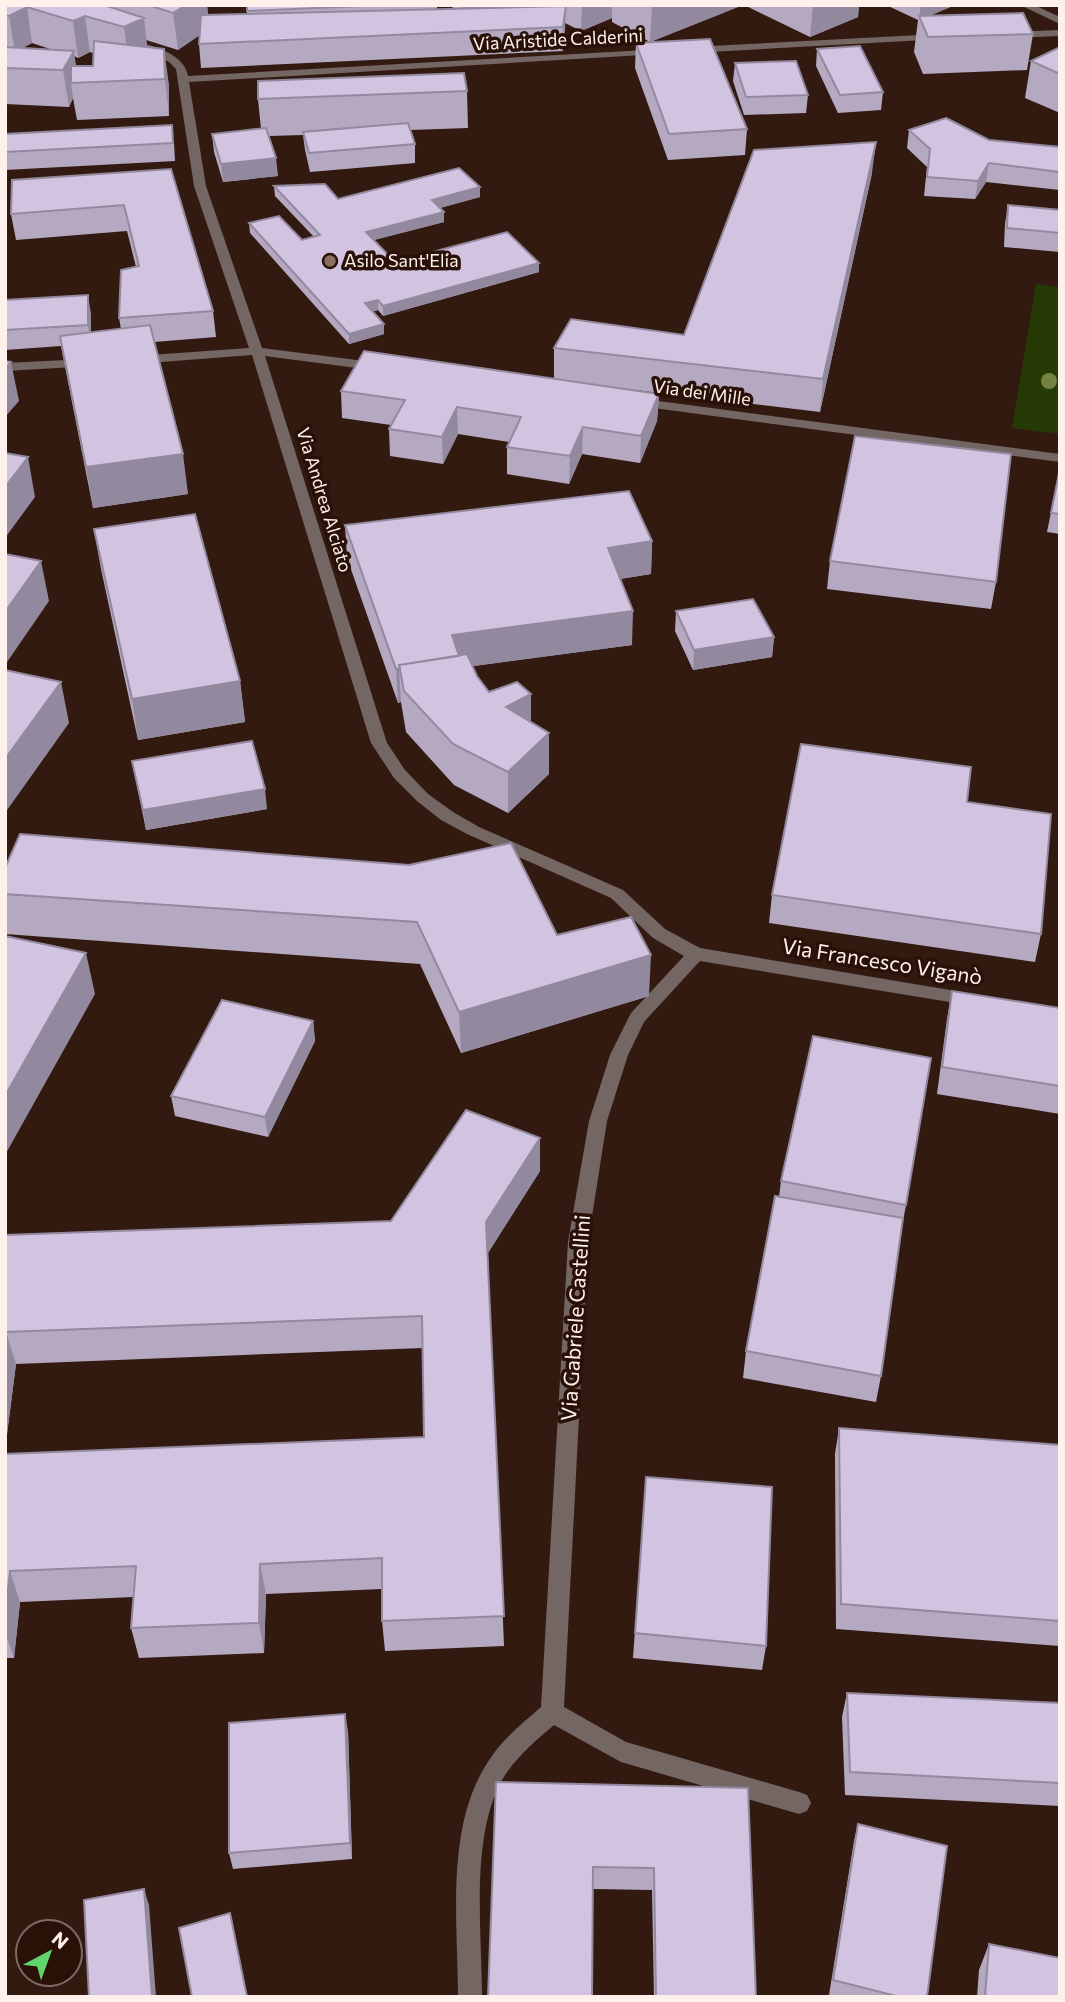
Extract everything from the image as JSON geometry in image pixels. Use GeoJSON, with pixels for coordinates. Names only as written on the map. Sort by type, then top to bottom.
{"type":"FeatureCollection","features":[{"type":"Feature","properties":{"kind":"street"},"geometry":{"type":"LineString","coordinates":[[1025,5],[1060,21]]}},
{"type":"Feature","properties":{"kind":"street"},"geometry":{"type":"LineString","coordinates":[[993,35],[1060,33]]}},
{"type":"Feature","properties":{"kind":"street"},"geometry":{"type":"LineString","coordinates":[[682,50],[953,37]]}},
{"type":"Feature","properties":{"kind":"street"},"geometry":{"type":"LineString","coordinates":[[138,44],[173,60],[181,68],[184,79]]}},
{"type":"Feature","properties":{"kind":"street","name":"Via Aristide Calderini"},"geometry":{"type":"LineString","coordinates":[[184,79],[668,51]]}},
{"type":"Feature","properties":{"kind":"street","name":"Via Andrea Alciato"},"geometry":{"type":"LineString","coordinates":[[184,79],[200,186],[257,351],[379,743],[394,770],[417,795],[446,818],[482,836],[574,873],[625,900],[657,932],[696,954]]}},
{"type":"Feature","properties":{"kind":"street"},"geometry":{"type":"LineString","coordinates":[[5,368],[257,351],[394,369]]}},
{"type":"Feature","properties":{"kind":"street","name":"Via dei Mille"},"geometry":{"type":"LineString","coordinates":[[625,401],[1060,458]]}},
{"type":"Feature","properties":{"kind":"street","name":"Via Francesco Viganò"},"geometry":{"type":"LineString","coordinates":[[696,954],[992,1003]]}},
{"type":"Feature","properties":{"kind":"street","name":"Via Gabriele Castellini"},"geometry":{"type":"LineString","coordinates":[[552,1712],[578,1242],[598,1122],[619,1055],[637,1018],[696,954]]}},
{"type":"Feature","properties":{"kind":"street"},"geometry":{"type":"LineString","coordinates":[[470,1997],[471,1843],[493,1774],[518,1742],[552,1712],[621,1751],[799,1802]]}},
{"type":"Feature","properties":{"kind":"green space"},"geometry":{"type":"Polygon","coordinates":[[[1036,284],[1060,287],[1060,434],[1012,428],[1036,284]]]}},
{"type":"Feature","properties":{"kind":"building"},"geometry":{"type":"Polygon","coordinates":[[[5,5],[104,5],[144,18],[124,27],[85,16],[73,21],[27,7],[9,16],[5,15],[5,5]]]}},
{"type":"Feature","properties":{"kind":"building"},"geometry":{"type":"Polygon","coordinates":[[[148,5],[186,5],[173,13],[148,5]]]}},
{"type":"Feature","properties":{"kind":"building"},"geometry":{"type":"Polygon","coordinates":[[[247,5],[386,5],[247,11],[247,5]]]}},
{"type":"Feature","properties":{"kind":"building"},"geometry":{"type":"Polygon","coordinates":[[[566,6],[563,27],[199,44],[201,15],[566,6]]]}},
{"type":"Feature","properties":{"kind":"building"},"geometry":{"type":"Polygon","coordinates":[[[1023,13],[1033,34],[928,37],[919,16],[1023,13]]]}},
{"type":"Feature","properties":{"kind":"building"},"geometry":{"type":"Polygon","coordinates":[[[710,39],[747,129],[669,134],[636,43],[710,39]]]}},
{"type":"Feature","properties":{"kind":"building"},"geometry":{"type":"Polygon","coordinates":[[[94,41],[164,49],[165,79],[71,83],[71,66],[93,66],[94,41]]]}},
{"type":"Feature","properties":{"kind":"building"},"geometry":{"type":"Polygon","coordinates":[[[860,46],[883,92],[840,95],[817,49],[860,46]]]}},
{"type":"Feature","properties":{"kind":"building"},"geometry":{"type":"Polygon","coordinates":[[[5,47],[74,51],[63,70],[5,68],[5,47]]]}},
{"type":"Feature","properties":{"kind":"building"},"geometry":{"type":"Polygon","coordinates":[[[1060,47],[1060,74],[1031,61],[1060,47]]]}},
{"type":"Feature","properties":{"kind":"building"},"geometry":{"type":"Polygon","coordinates":[[[796,61],[808,95],[746,97],[735,63],[796,61]]]}},
{"type":"Feature","properties":{"kind":"building"},"geometry":{"type":"Polygon","coordinates":[[[464,73],[467,91],[258,99],[258,81],[464,73]]]}},
{"type":"Feature","properties":{"kind":"building"},"geometry":{"type":"Polygon","coordinates":[[[946,118],[989,140],[1060,147],[1060,172],[989,163],[978,181],[927,177],[930,149],[909,130],[946,118]]]}},
{"type":"Feature","properties":{"kind":"building"},"geometry":{"type":"Polygon","coordinates":[[[408,123],[415,144],[309,153],[303,132],[408,123]]]}},
{"type":"Feature","properties":{"kind":"building"},"geometry":{"type":"Polygon","coordinates":[[[172,125],[173,143],[5,152],[5,134],[172,125]]]}},
{"type":"Feature","properties":{"kind":"building"},"geometry":{"type":"Polygon","coordinates":[[[266,128],[276,158],[221,164],[212,134],[266,128]]]}},
{"type":"Feature","properties":{"kind":"building"},"geometry":{"type":"Polygon","coordinates":[[[876,142],[823,379],[554,348],[571,319],[684,335],[754,150],[876,142]]]}},
{"type":"Feature","properties":{"kind":"building","name":"Asilo Sant'Elia"},"geometry":{"type":"Polygon","coordinates":[[[459,168],[480,187],[432,200],[444,212],[366,232],[395,262],[507,232],[539,263],[383,306],[378,300],[365,303],[384,324],[349,334],[249,223],[279,216],[302,240],[320,235],[274,186],[325,184],[338,199],[459,168]]]}},
{"type":"Feature","properties":{"kind":"building"},"geometry":{"type":"Polygon","coordinates":[[[171,169],[213,311],[119,318],[121,270],[139,266],[124,205],[11,214],[12,180],[171,169]]]}},
{"type":"Feature","properties":{"kind":"building"},"geometry":{"type":"Polygon","coordinates":[[[1008,205],[1060,210],[1060,233],[1007,228],[1008,205]]]}},
{"type":"Feature","properties":{"kind":"building"},"geometry":{"type":"Polygon","coordinates":[[[88,295],[88,325],[5,330],[5,300],[88,295]]]}},
{"type":"Feature","properties":{"kind":"building"},"geometry":{"type":"Polygon","coordinates":[[[150,325],[183,454],[86,467],[60,336],[150,325]]]}},
{"type":"Feature","properties":{"kind":"building"},"geometry":{"type":"Polygon","coordinates":[[[364,351],[659,394],[641,436],[583,427],[570,456],[507,447],[521,417],[457,407],[442,437],[389,429],[405,400],[341,391],[364,351]]]}},
{"type":"Feature","properties":{"kind":"building"},"geometry":{"type":"Polygon","coordinates":[[[855,436],[1011,454],[996,582],[830,561],[855,436]]]}},
{"type":"Feature","properties":{"kind":"building"},"geometry":{"type":"Polygon","coordinates":[[[5,453],[28,457],[5,487],[5,453]]]}},
{"type":"Feature","properties":{"kind":"building"},"geometry":{"type":"Polygon","coordinates":[[[1060,473],[1060,514],[1051,513],[1060,473]]]}},
{"type":"Feature","properties":{"kind":"building"},"geometry":{"type":"Polygon","coordinates":[[[629,491],[652,541],[608,548],[633,611],[452,635],[459,656],[399,665],[400,668],[396,669],[345,525],[629,491]]]}},
{"type":"Feature","properties":{"kind":"building"},"geometry":{"type":"Polygon","coordinates":[[[195,514],[240,681],[132,699],[94,529],[195,514]]]}},
{"type":"Feature","properties":{"kind":"building"},"geometry":{"type":"Polygon","coordinates":[[[5,554],[41,561],[5,612],[5,554]]]}},
{"type":"Feature","properties":{"kind":"building"},"geometry":{"type":"Polygon","coordinates":[[[753,599],[774,637],[694,650],[676,611],[753,599]]]}},
{"type":"Feature","properties":{"kind":"building"},"geometry":{"type":"Polygon","coordinates":[[[467,654],[477,676],[489,692],[517,682],[531,694],[506,707],[549,733],[508,772],[453,744],[404,691],[399,665],[467,654]]]}},
{"type":"Feature","properties":{"kind":"building"},"geometry":{"type":"Polygon","coordinates":[[[5,670],[61,682],[5,759],[5,670]]]}},
{"type":"Feature","properties":{"kind":"building"},"geometry":{"type":"Polygon","coordinates":[[[252,741],[265,789],[143,810],[132,761],[252,741]]]}},
{"type":"Feature","properties":{"kind":"building"},"geometry":{"type":"Polygon","coordinates":[[[801,744],[971,767],[967,802],[1051,814],[1041,934],[772,895],[801,744]]]}},
{"type":"Feature","properties":{"kind":"building"},"geometry":{"type":"Polygon","coordinates":[[[20,834],[409,865],[511,843],[557,935],[631,917],[651,955],[459,1012],[417,922],[5,894],[5,868],[20,834]]]}},
{"type":"Feature","properties":{"kind":"building"},"geometry":{"type":"Polygon","coordinates":[[[5,936],[86,953],[5,1096],[5,936]]]}},
{"type":"Feature","properties":{"kind":"building"},"geometry":{"type":"Polygon","coordinates":[[[952,991],[1060,1008],[1060,1086],[942,1067],[952,991]]]}},
{"type":"Feature","properties":{"kind":"building"},"geometry":{"type":"Polygon","coordinates":[[[222,1000],[313,1021],[265,1117],[171,1096],[222,1000]]]}},
{"type":"Feature","properties":{"kind":"building"},"geometry":{"type":"Polygon","coordinates":[[[813,1036],[931,1058],[906,1205],[781,1181],[813,1036]]]}},
{"type":"Feature","properties":{"kind":"building"},"geometry":{"type":"Polygon","coordinates":[[[466,1110],[540,1138],[486,1222],[504,1616],[382,1621],[382,1558],[260,1564],[259,1623],[131,1628],[136,1566],[10,1571],[5,1616],[5,1454],[424,1437],[422,1316],[6,1332],[5,1342],[5,1235],[391,1221],[466,1110]]]}},
{"type":"Feature","properties":{"kind":"building"},"geometry":{"type":"Polygon","coordinates":[[[775,1196],[903,1218],[881,1376],[746,1351],[775,1196]]]}},
{"type":"Feature","properties":{"kind":"building"},"geometry":{"type":"Polygon","coordinates":[[[839,1428],[1060,1445],[1060,1621],[841,1604],[839,1428]]]}},
{"type":"Feature","properties":{"kind":"building"},"geometry":{"type":"Polygon","coordinates":[[[646,1477],[772,1487],[766,1646],[635,1633],[646,1477]]]}},
{"type":"Feature","properties":{"kind":"building"},"geometry":{"type":"Polygon","coordinates":[[[847,1693],[1060,1703],[1060,1783],[850,1772],[847,1693]]]}},
{"type":"Feature","properties":{"kind":"building"},"geometry":{"type":"Polygon","coordinates":[[[345,1714],[350,1843],[229,1853],[229,1723],[345,1714]]]}},
{"type":"Feature","properties":{"kind":"building"},"geometry":{"type":"Polygon","coordinates":[[[496,1782],[748,1788],[756,1997],[656,1997],[654,1868],[593,1867],[592,1997],[488,1997],[496,1782]]]}},
{"type":"Feature","properties":{"kind":"building"},"geometry":{"type":"Polygon","coordinates":[[[858,1824],[947,1846],[927,1997],[900,1997],[833,1980],[858,1824]]]}},
{"type":"Feature","properties":{"kind":"building"},"geometry":{"type":"Polygon","coordinates":[[[144,1889],[152,1997],[89,1997],[84,1900],[144,1889]]]}},
{"type":"Feature","properties":{"kind":"building"},"geometry":{"type":"Polygon","coordinates":[[[230,1913],[247,1997],[192,1997],[179,1928],[230,1913]]]}},
{"type":"Feature","properties":{"kind":"building"},"geometry":{"type":"Polygon","coordinates":[[[989,1944],[1060,1958],[1060,1997],[985,1997],[989,1944]]]}},
{"type":"Feature","properties":{"kind":"place","name":"Asilo Sant'Elia"},"geometry":{"type":"Point","coordinates":[330,261]}}]}
